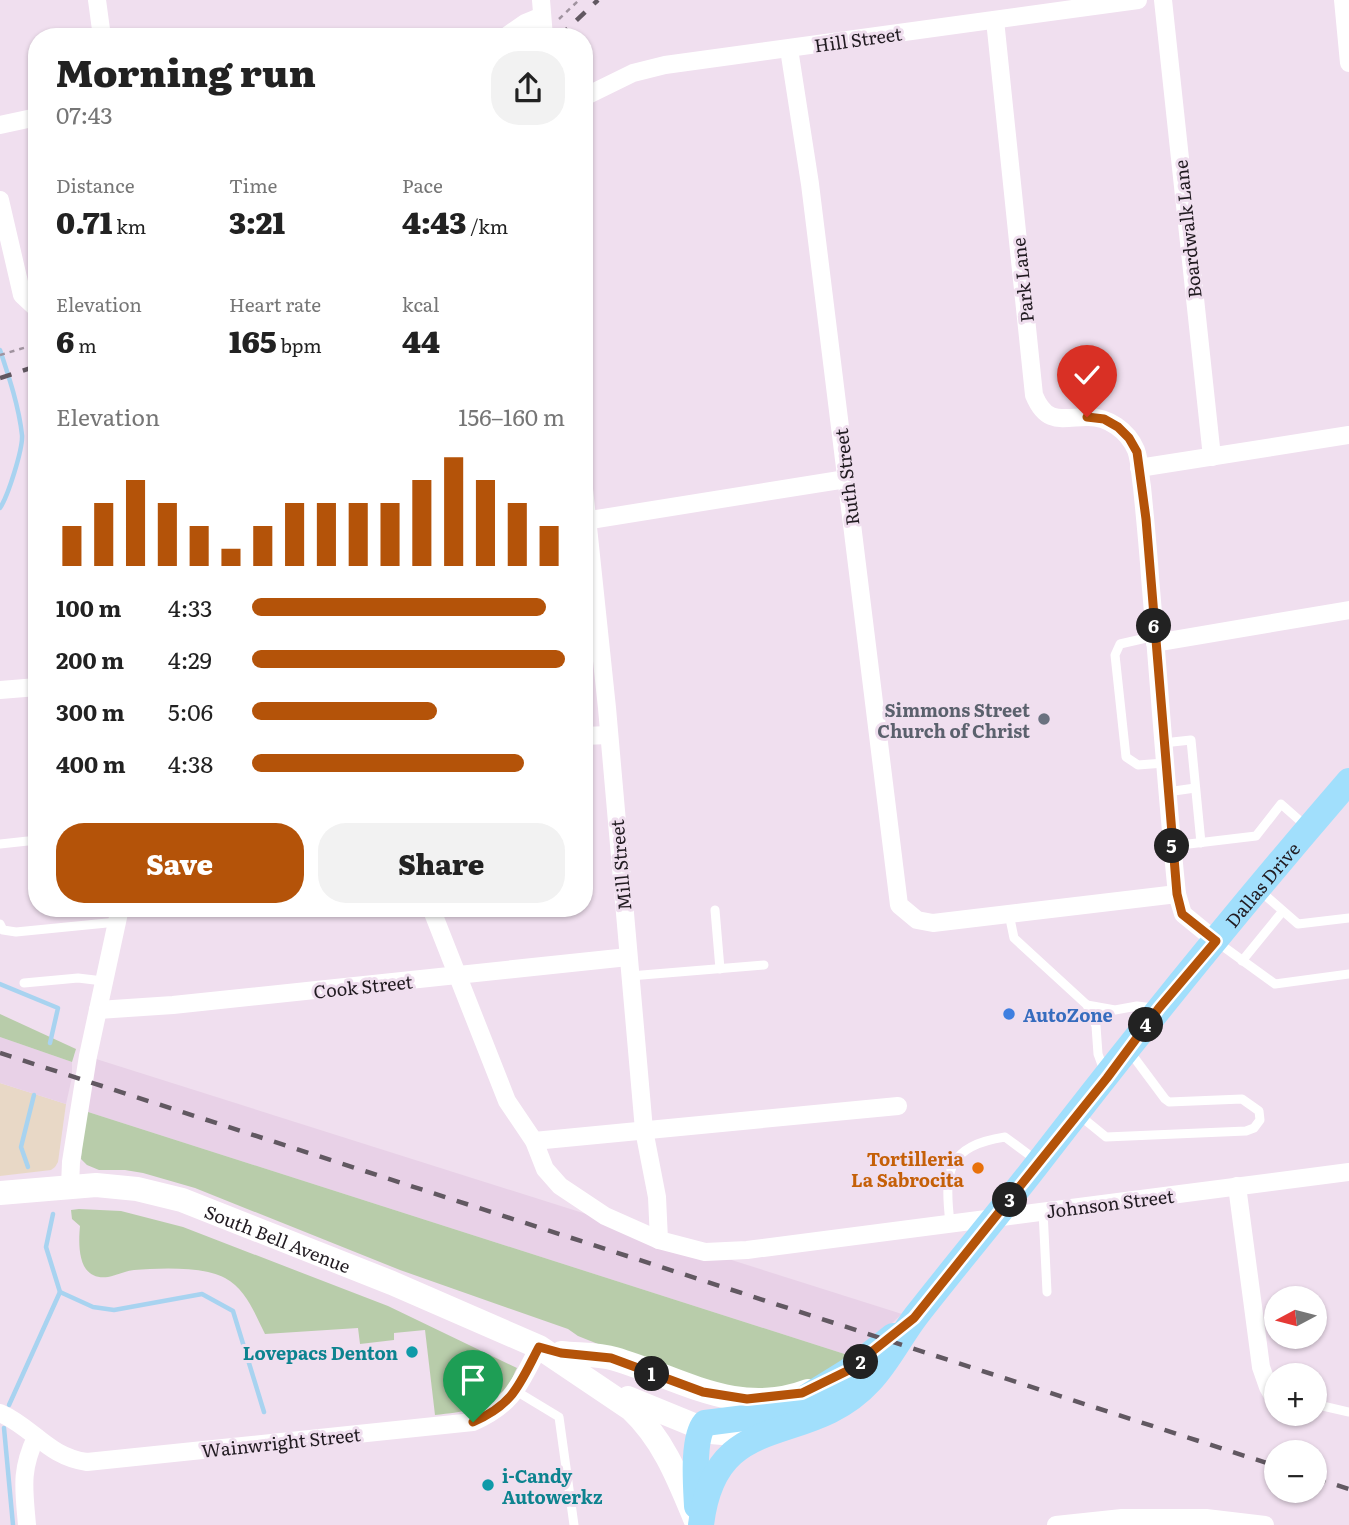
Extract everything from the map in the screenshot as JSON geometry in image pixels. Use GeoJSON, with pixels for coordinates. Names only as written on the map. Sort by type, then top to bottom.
{"type":"FeatureCollection","features":[{"type":"Feature","properties":{"kind":"main road","name":"Dallas Drive"},"geometry":{"type":"LineString","coordinates":[[699,1525],[710,1484],[729,1455],[752,1440],[822,1415],[859,1392],[881,1369],[914,1318],[1107,1078],[1159,1008],[1349,781]]}},
{"type":"Feature","properties":{"kind":"main road","name":"South Bell Avenue"},"geometry":{"type":"LineString","coordinates":[[0,1194],[70,1186],[119,1186],[182,1200],[392,1283],[547,1350],[578,1358],[674,1401],[697,1417],[701,1427]]}},
{"type":"Feature","properties":{"kind":"main road","name":"Dallas Drive"},"geometry":{"type":"LineString","coordinates":[[701,1427],[714,1420],[755,1417],[780,1411],[806,1398],[863,1361],[914,1318]]}},
{"type":"Feature","properties":{"kind":"main road","name":"South Bell Avenue"},"geometry":{"type":"LineString","coordinates":[[547,1350],[631,1409],[650,1429],[675,1470],[699,1525]]}},
{"type":"Feature","properties":{"kind":"main road","name":"South Bell Avenue"},"geometry":{"type":"LineString","coordinates":[[547,1350],[618,1360],[703,1392]]}},
{"type":"Feature","properties":{"kind":"main road","name":"South Bell Avenue"},"geometry":{"type":"LineString","coordinates":[[585,1378],[701,1427]]}},
{"type":"Feature","properties":{"kind":"main road","name":"Dallas Drive"},"geometry":{"type":"LineString","coordinates":[[703,1392],[731,1398],[763,1399],[802,1393],[832,1380]]}},
{"type":"Feature","properties":{"kind":"main road","name":"Dallas Drive"},"geometry":{"type":"LineString","coordinates":[[701,1427],[734,1434],[788,1427]]}},
{"type":"Feature","properties":{"kind":"main road"},"geometry":{"type":"LineString","coordinates":[[699,1525],[696,1471],[701,1427]]}},
{"type":"Feature","properties":{"kind":"street"},"geometry":{"type":"LineString","coordinates":[[97,0],[101,28]]}},
{"type":"Feature","properties":{"kind":"street","name":"Hill Street"},"geometry":{"type":"LineString","coordinates":[[593,93],[633,73],[665,65],[1138,0]]}},
{"type":"Feature","properties":{"kind":"street","name":"Boardwalk Lane"},"geometry":{"type":"LineString","coordinates":[[1163,0],[1212,457]]}},
{"type":"Feature","properties":{"kind":"street"},"geometry":{"type":"LineString","coordinates":[[1342,0],[1349,63]]}},
{"type":"Feature","properties":{"kind":"street"},"geometry":{"type":"LineString","coordinates":[[518,28],[547,12]]}},
{"type":"Feature","properties":{"kind":"street","name":"Park Lane"},"geometry":{"type":"LineString","coordinates":[[995,20],[1034,395],[1044,412],[1052,417],[1062,420],[1087,417],[1104,419],[1118,427],[1129,438],[1137,452],[1177,894]]}},
{"type":"Feature","properties":{"kind":"street","name":"Ruth Street"},"geometry":{"type":"LineString","coordinates":[[789,49],[810,184],[899,905],[918,920],[933,923],[1009,914]]}},
{"type":"Feature","properties":{"kind":"street"},"geometry":{"type":"LineString","coordinates":[[0,125],[28,119]]}},
{"type":"Feature","properties":{"kind":"street"},"geometry":{"type":"LineString","coordinates":[[0,200],[22,295],[28,301]]}},
{"type":"Feature","properties":{"kind":"street"},"geometry":{"type":"LineString","coordinates":[[1139,468],[1349,435]]}},
{"type":"Feature","properties":{"kind":"street"},"geometry":{"type":"LineString","coordinates":[[593,520],[846,479]]}},
{"type":"Feature","properties":{"kind":"street","name":"Mill Street"},"geometry":{"type":"LineString","coordinates":[[593,589],[644,1130],[657,1197],[659,1240]]}},
{"type":"Feature","properties":{"kind":"street"},"geometry":{"type":"LineString","coordinates":[[1155,639],[1349,610]]}},
{"type":"Feature","properties":{"kind":"street"},"geometry":{"type":"LineString","coordinates":[[0,690],[28,688]]}},
{"type":"Feature","properties":{"kind":"street"},"geometry":{"type":"LineString","coordinates":[[593,736],[608,735]]}},
{"type":"Feature","properties":{"kind":"street"},"geometry":{"type":"LineString","coordinates":[[1009,914],[1177,894],[1182,914],[1216,941]]}},
{"type":"Feature","properties":{"kind":"street"},"geometry":{"type":"LineString","coordinates":[[70,1186],[71,1162],[88,1056],[118,917]]}},
{"type":"Feature","properties":{"kind":"street","name":"Johnson Street"},"geometry":{"type":"LineString","coordinates":[[435,917],[507,1101],[534,1141],[545,1169],[559,1186],[606,1216],[659,1240],[692,1251],[747,1250],[1349,1172]]}},
{"type":"Feature","properties":{"kind":"street","name":"Cook Street"},"geometry":{"type":"LineString","coordinates":[[98,1010],[173,1005],[628,957]]}},
{"type":"Feature","properties":{"kind":"street"},"geometry":{"type":"LineString","coordinates":[[534,1141],[898,1107]]}},
{"type":"Feature","properties":{"kind":"street"},"geometry":{"type":"LineString","coordinates":[[1237,1186],[1264,1376]]}},
{"type":"Feature","properties":{"kind":"street","name":"Wainwright Street"},"geometry":{"type":"LineString","coordinates":[[0,1413],[12,1418],[55,1452],[72,1460],[87,1462],[473,1422],[505,1404],[547,1350]]}},
{"type":"Feature","properties":{"kind":"street"},"geometry":{"type":"LineString","coordinates":[[27,1525],[23,1482],[26,1458],[36,1437]]}},
{"type":"Feature","properties":{"kind":"street"},"geometry":{"type":"LineString","coordinates":[[1056,1525],[1122,1518],[1206,1518],[1265,1525]]}},
{"type":"Feature","properties":{"kind":"lane"},"geometry":{"type":"LineString","coordinates":[[1155,639],[1120,644],[1115,655],[1126,757],[1138,765],[1164,763]]}},
{"type":"Feature","properties":{"kind":"lane"},"geometry":{"type":"LineString","coordinates":[[1163,743],[1191,740],[1201,843]]}},
{"type":"Feature","properties":{"kind":"lane"},"geometry":{"type":"LineString","coordinates":[[1167,792],[1195,788]]}},
{"type":"Feature","properties":{"kind":"lane"},"geometry":{"type":"LineString","coordinates":[[1172,846],[1256,836],[1281,804],[1308,828]]}},
{"type":"Feature","properties":{"kind":"lane"},"geometry":{"type":"LineString","coordinates":[[0,844],[28,841]]}},
{"type":"Feature","properties":{"kind":"lane"},"geometry":{"type":"LineString","coordinates":[[1258,890],[1298,924],[1349,918]]}},
{"type":"Feature","properties":{"kind":"lane"},"geometry":{"type":"LineString","coordinates":[[715,910],[720,969]]}},
{"type":"Feature","properties":{"kind":"lane"},"geometry":{"type":"LineString","coordinates":[[1242,961],[1282,912]]}},
{"type":"Feature","properties":{"kind":"lane"},"geometry":{"type":"LineString","coordinates":[[1009,914],[1014,938],[1087,1005],[1096,1026],[1098,1054],[1107,1078]]}},
{"type":"Feature","properties":{"kind":"lane"},"geometry":{"type":"LineString","coordinates":[[0,924],[3,930],[16,932],[106,917]]}},
{"type":"Feature","properties":{"kind":"lane"},"geometry":{"type":"LineString","coordinates":[[1216,941],[1275,984],[1349,974]]}},
{"type":"Feature","properties":{"kind":"lane"},"geometry":{"type":"LineString","coordinates":[[630,976],[764,965]]}},
{"type":"Feature","properties":{"kind":"lane"},"geometry":{"type":"LineString","coordinates":[[24,983],[78,978],[103,981]]}},
{"type":"Feature","properties":{"kind":"lane"},"geometry":{"type":"LineString","coordinates":[[1087,1005],[1115,1010],[1137,1006],[1159,1008]]}},
{"type":"Feature","properties":{"kind":"lane"},"geometry":{"type":"LineString","coordinates":[[1078,1114],[1106,1137],[1246,1131],[1254,1128],[1260,1120],[1259,1111],[1242,1098],[1170,1102],[1165,1099],[1128,1048]]}},
{"type":"Feature","properties":{"kind":"lane"},"geometry":{"type":"LineString","coordinates":[[950,1223],[947,1192],[950,1173],[952,1164],[964,1150],[1005,1137],[1039,1162]]}},
{"type":"Feature","properties":{"kind":"lane"},"geometry":{"type":"LineString","coordinates":[[1043,1211],[1047,1292]]}},
{"type":"Feature","properties":{"kind":"lane"},"geometry":{"type":"LineString","coordinates":[[516,1391],[559,1417],[574,1525]]}},
{"type":"Feature","properties":{"kind":"lane"},"geometry":{"type":"LineString","coordinates":[[1327,1407],[1349,1412]]}},
{"type":"Feature","properties":{"kind":"path"},"geometry":{"type":"LineString","coordinates":[[547,12],[579,0]]}},
{"type":"Feature","properties":{"kind":"path"},"geometry":{"type":"LineString","coordinates":[[0,355],[28,347]]}},
{"type":"Feature","properties":{"kind":"shaded area"},"geometry":{"type":"Polygon","coordinates":[[[0,1037],[72,1062],[72,1077],[66,1104],[0,1083],[0,1037]]]}},
{"type":"Feature","properties":{"kind":"shaded area"},"geometry":{"type":"Polygon","coordinates":[[[93,1058],[902,1314],[854,1357],[85,1111],[93,1058]]]}},
{"type":"Feature","properties":{"kind":"shaded area"},"geometry":{"type":"Polygon","coordinates":[[[0,1083],[66,1104],[58,1162],[51,1170],[0,1176],[0,1083]]]}},
{"type":"Feature","properties":{"kind":"green space"},"geometry":{"type":"Polygon","coordinates":[[[0,1014],[76,1049],[72,1062],[0,1037],[0,1014]]]}},
{"type":"Feature","properties":{"kind":"green space"},"geometry":{"type":"Polygon","coordinates":[[[85,1111],[854,1357],[802,1385],[735,1391],[608,1348],[568,1329],[400,1270],[195,1188],[143,1173],[99,1170],[87,1165],[81,1159],[85,1111]]]}},
{"type":"Feature","properties":{"kind":"green space"},"geometry":{"type":"Polygon","coordinates":[[[71,1210],[121,1211],[183,1227],[388,1306],[517,1368],[510,1383],[495,1399],[477,1408],[435,1415],[425,1330],[394,1333],[394,1340],[360,1344],[358,1328],[265,1334],[244,1295],[232,1283],[216,1274],[156,1269],[98,1277],[85,1268],[82,1261],[80,1226],[72,1219],[71,1210]]]}},
{"type":"Feature","properties":{"kind":"waterway"},"geometry":{"type":"LineString","coordinates":[[0,350],[16,403],[22,435],[14,472],[0,508]]}},
{"type":"Feature","properties":{"kind":"waterway"},"geometry":{"type":"LineString","coordinates":[[0,984],[58,1008],[50,1043]]}},
{"type":"Feature","properties":{"kind":"waterway"},"geometry":{"type":"LineString","coordinates":[[28,1167],[21,1147],[34,1095]]}},
{"type":"Feature","properties":{"kind":"waterway"},"geometry":{"type":"LineString","coordinates":[[53,1214],[46,1247],[60,1292],[93,1307],[114,1310],[202,1294],[233,1311],[264,1412]]}},
{"type":"Feature","properties":{"kind":"waterway"},"geometry":{"type":"LineString","coordinates":[[9,1405],[60,1292]]}},
{"type":"Feature","properties":{"kind":"waterway"},"geometry":{"type":"LineString","coordinates":[[4,1428],[13,1525]]}},
{"type":"Feature","properties":{"kind":"railway"},"geometry":{"type":"LineString","coordinates":[[568,28],[598,0]]}},
{"type":"Feature","properties":{"kind":"railway"},"geometry":{"type":"LineString","coordinates":[[0,378],[28,369]]}},
{"type":"Feature","properties":{"kind":"railway"},"geometry":{"type":"LineString","coordinates":[[0,1053],[1264,1462]]}},
{"type":"Feature","properties":{"kind":"railway"},"geometry":{"type":"LineString","coordinates":[[1327,1482],[1349,1489]]}},
{"type":"Feature","properties":{"kind":"place","name":"Simmons Street Church of Christ"},"geometry":{"type":"Point","coordinates":[1044,719]}},
{"type":"Feature","properties":{"kind":"place","name":"AutoZone"},"geometry":{"type":"Point","coordinates":[1009,1014]}},
{"type":"Feature","properties":{"kind":"place","name":"Tortilleria La Sabrocita"},"geometry":{"type":"Point","coordinates":[978,1168]}},
{"type":"Feature","properties":{"kind":"place","name":"Lovepacs Denton"},"geometry":{"type":"Point","coordinates":[412,1352]}},
{"type":"Feature","properties":{"kind":"place","name":"i-Candy Autowerkz"},"geometry":{"type":"Point","coordinates":[488,1485]}},
{"type":"Feature","properties":{"kind":"route"},"geometry":{"type":"LineString","coordinates":[[473,1422],[505,1404],[516,1391],[539,1347],[561,1353],[611,1358],[703,1392],[747,1399],[778,1398],[802,1393],[832,1380],[863,1361],[914,1318],[1107,1078],[1159,1008],[1216,941],[1182,914],[1177,894],[1146,519],[1137,452],[1129,438],[1118,427],[1104,419],[1087,417]]}}]}
